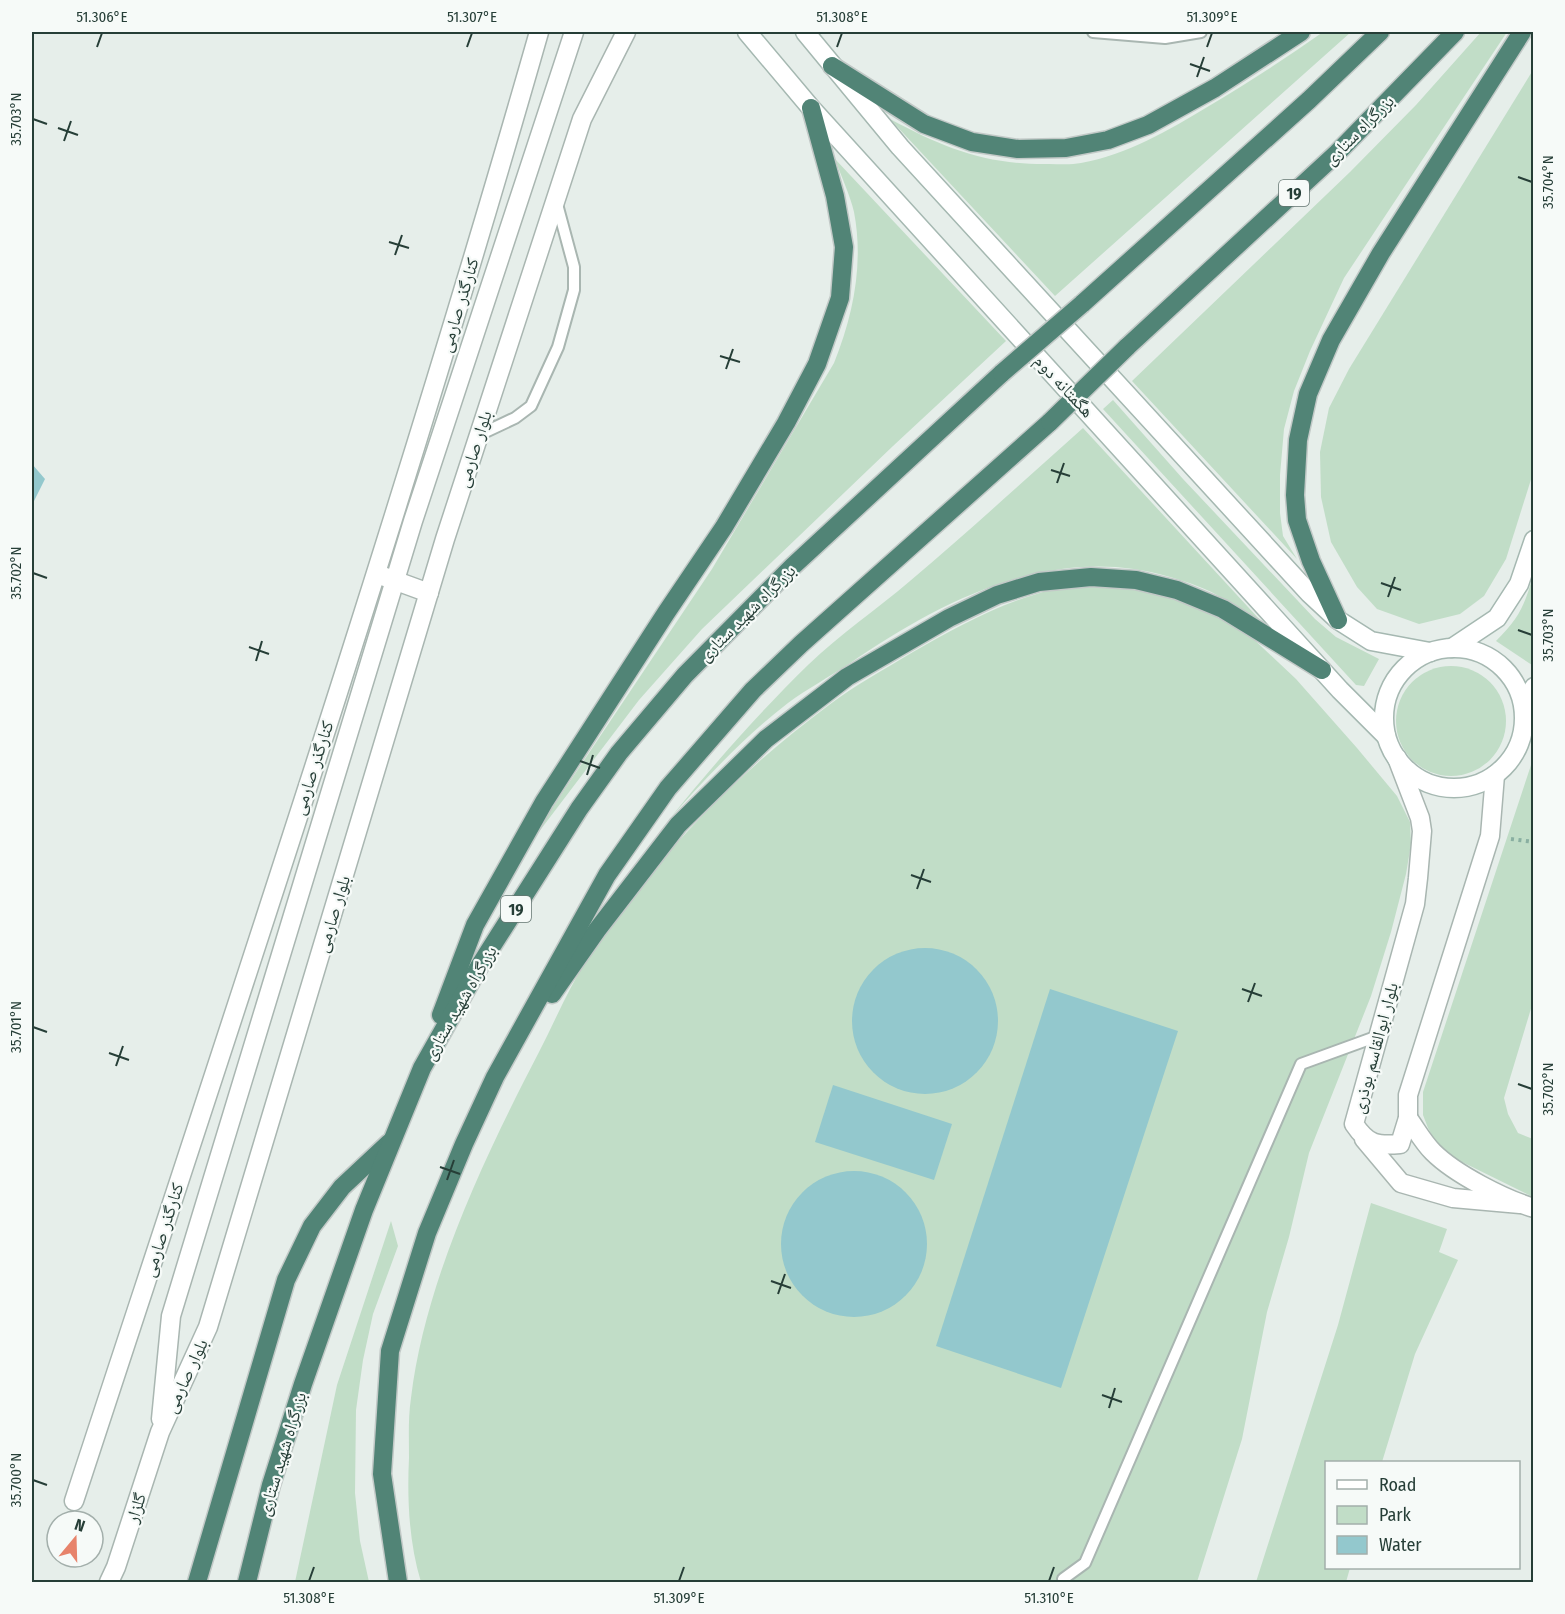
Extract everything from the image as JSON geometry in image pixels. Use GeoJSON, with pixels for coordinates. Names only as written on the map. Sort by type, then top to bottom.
{"type":"FeatureCollection","features":[{"type":"Feature","properties":{"kind":"highway"},"geometry":{"type":"LineString","coordinates":[[832,66],[924,124],[972,142],[1018,149],[1066,148],[1108,140],[1148,125],[1215,88],[1301,32]]}},
{"type":"Feature","properties":{"kind":"highway","name":"بزرگراه شهید ستاری"},"geometry":{"type":"LineString","coordinates":[[247,1582],[271,1485],[303,1384],[364,1210],[422,1068],[480,965],[579,809],[619,753],[685,675],[785,575],[1002,373],[1310,100],[1380,32]]}},
{"type":"Feature","properties":{"kind":"highway","name":"بزرگراه ستاری"},"geometry":{"type":"LineString","coordinates":[[495,1077],[607,875],[668,788],[753,690],[801,644],[1050,423],[1126,347],[1337,153],[1455,32]]}},
{"type":"Feature","properties":{"kind":"highway"},"geometry":{"type":"LineString","coordinates":[[1338,620],[1311,561],[1297,520],[1295,495],[1298,440],[1308,394],[1331,340],[1381,253],[1522,32]]}},
{"type":"Feature","properties":{"kind":"highway"},"geometry":{"type":"LineString","coordinates":[[422,1068],[475,925],[543,802],[724,527],[786,423],[817,364],[840,298],[844,247],[835,196],[811,108]]}},
{"type":"Feature","properties":{"kind":"highway"},"geometry":{"type":"LineString","coordinates":[[495,1077],[597,930],[678,825],[766,739],[846,677],[948,618],[997,595],[1039,582],[1091,577],[1136,580],[1177,591],[1223,609],[1322,670]]}},
{"type":"Feature","properties":{"kind":"highway","name":"19"},"geometry":{"type":"LineString","coordinates":[[398,1582],[382,1474],[390,1351],[426,1233],[495,1077]]}},
{"type":"Feature","properties":{"kind":"highway"},"geometry":{"type":"LineString","coordinates":[[197,1582],[286,1280],[312,1226],[342,1187],[393,1140]]}},
{"type":"Feature","properties":{"kind":"street","name":"کنارگذر صارمی"},"geometry":{"type":"LineString","coordinates":[[74,1501],[376,574],[485,219],[539,32]]}},
{"type":"Feature","properties":{"kind":"street","name":"بلوار صارمی"},"geometry":{"type":"LineString","coordinates":[[160,1432],[171,1316],[395,580],[483,304],[574,32]]}},
{"type":"Feature","properties":{"kind":"street","name":"بلوار صارمی"},"geometry":{"type":"LineString","coordinates":[[160,1432],[208,1327],[429,593],[582,119],[626,32]]}},
{"type":"Feature","properties":{"kind":"street","name":"هگمتانه دوم"},"geometry":{"type":"LineString","coordinates":[[747,32],[811,108],[1322,670],[1386,736]]}},
{"type":"Feature","properties":{"kind":"street"},"geometry":{"type":"LineString","coordinates":[[805,32],[900,147],[1309,593],[1338,620],[1371,641],[1430,652]]}},
{"type":"Feature","properties":{"kind":"street"},"geometry":{"type":"LineString","coordinates":[[1452,648],[1497,618],[1519,584],[1533,540]]}},
{"type":"Feature","properties":{"kind":"street"},"geometry":{"type":"LineString","coordinates":[[376,574],[429,593]]}},
{"type":"Feature","properties":{"kind":"street"},"geometry":{"type":"LineString","coordinates":[[1524,710],[1519,692],[1508,674],[1492,660],[1473,651],[1452,648],[1430,652],[1412,662],[1398,676],[1388,695],[1384,715],[1386,736],[1396,758],[1412,774],[1432,784],[1453,788],[1475,785],[1495,775],[1509,762],[1518,746],[1523,728],[1524,710],[1533,687]]}},
{"type":"Feature","properties":{"kind":"street","name":"بلوار ابوالقاسم بوذری"},"geometry":{"type":"LineString","coordinates":[[1396,758],[1420,818],[1420,855],[1415,904],[1354,1125],[1364,1138],[1381,1145],[1400,1143],[1408,1118],[1410,1086],[1490,836],[1495,775]]}},
{"type":"Feature","properties":{"kind":"street"},"geometry":{"type":"LineString","coordinates":[[1408,1118],[1432,1151],[1459,1172],[1526,1206]]}},
{"type":"Feature","properties":{"kind":"street"},"geometry":{"type":"LineString","coordinates":[[1364,1138],[1401,1183],[1453,1198],[1526,1206]]}},
{"type":"Feature","properties":{"kind":"street","name":"گلزار"},"geometry":{"type":"LineString","coordinates":[[110,1582],[160,1432]]}},
{"type":"Feature","properties":{"kind":"lane"},"geometry":{"type":"LineString","coordinates":[[1093,32],[1165,38],[1201,32]]}},
{"type":"Feature","properties":{"kind":"lane"},"geometry":{"type":"LineString","coordinates":[[479,435],[515,418],[531,406],[558,347],[574,290],[574,267],[556,200]]}},
{"type":"Feature","properties":{"kind":"lane"},"geometry":{"type":"LineString","coordinates":[[1063,1579],[1084,1563],[1301,1064],[1378,1036]]}},
{"type":"Feature","properties":{"kind":"green space"},"geometry":{"type":"Polygon","coordinates":[[[1323,32],[1351,32],[1055,296],[890,119],[947,146],[985,158],[1026,164],[1081,163],[1131,148],[1163,132],[1238,88],[1323,32]]]}},
{"type":"Feature","properties":{"kind":"green space"},"geometry":{"type":"Polygon","coordinates":[[[1481,32],[1507,32],[1344,278],[1294,391],[1284,429],[1280,475],[1280,513],[1283,536],[1297,559],[1132,381],[1350,172],[1416,105],[1481,32]]]}},
{"type":"Feature","properties":{"kind":"green space"},"geometry":{"type":"Polygon","coordinates":[[[1533,70],[1533,473],[1506,559],[1484,596],[1460,614],[1419,624],[1377,609],[1357,587],[1331,542],[1321,497],[1320,452],[1329,408],[1349,369],[1533,70]]]}},
{"type":"Feature","properties":{"kind":"green space"},"geometry":{"type":"Polygon","coordinates":[[[835,159],[1006,341],[702,629],[639,700],[516,862],[712,569],[834,363],[847,327],[855,289],[858,251],[854,212],[835,159]]]}},
{"type":"Feature","properties":{"kind":"green space"},"geometry":{"type":"Polygon","coordinates":[[[1113,400],[1183,479],[1315,619],[1336,637],[1379,659],[1364,686],[1356,685],[1103,409],[1113,400]]]}},
{"type":"Feature","properties":{"kind":"green space"},"geometry":{"type":"Polygon","coordinates":[[[1083,428],[1272,633],[1236,606],[1205,589],[1170,577],[1127,568],[1084,567],[1042,572],[1001,583],[922,618],[795,698],[742,743],[671,817],[737,739],[808,665],[932,562],[1083,428]]]}},
{"type":"Feature","properties":{"kind":"green space"},"geometry":{"type":"Polygon","coordinates":[[[1533,576],[1534,659],[1532,665],[1496,641],[1520,612],[1533,576]]]}},
{"type":"Feature","properties":{"kind":"green space"},"geometry":{"type":"Polygon","coordinates":[[[1104,586],[1160,593],[1223,618],[1246,632],[1296,679],[1357,748],[1397,796],[1410,822],[1411,844],[1406,874],[1391,932],[1371,996],[1309,1153],[1289,1237],[1267,1312],[1242,1439],[1197,1582],[421,1582],[410,1521],[409,1420],[418,1354],[429,1309],[443,1265],[478,1176],[562,1004],[588,958],[639,887],[697,821],[761,760],[839,698],[870,677],[997,608],[1051,590],[1104,586]]]}},
{"type":"Feature","properties":{"kind":"green space"},"geometry":{"type":"Polygon","coordinates":[[[1451,666],[1472,671],[1490,682],[1501,700],[1506,721],[1501,742],[1490,760],[1472,771],[1451,776],[1430,771],[1412,760],[1401,742],[1396,721],[1401,700],[1412,682],[1430,671],[1451,666]]]}},
{"type":"Feature","properties":{"kind":"green space"},"geometry":{"type":"Polygon","coordinates":[[[1533,759],[1533,1002],[1504,1098],[1508,1114],[1518,1133],[1533,1139],[1533,1197],[1454,1158],[1434,1139],[1423,1115],[1423,1092],[1533,759]]]}},
{"type":"Feature","properties":{"kind":"green space"},"geometry":{"type":"Polygon","coordinates":[[[1371,1203],[1447,1229],[1439,1252],[1458,1260],[1415,1354],[1382,1461],[1325,1461],[1325,1569],[1350,1569],[1346,1582],[1256,1582],[1338,1325],[1371,1203]]]}},
{"type":"Feature","properties":{"kind":"green space"},"geometry":{"type":"Polygon","coordinates":[[[391,1221],[398,1246],[373,1314],[363,1360],[356,1410],[355,1493],[360,1541],[369,1582],[295,1582],[337,1385],[391,1221]]]}},
{"type":"Feature","properties":{"kind":"water"},"geometry":{"type":"Polygon","coordinates":[[[32,464],[45,479],[32,505],[32,464]]]}},
{"type":"Feature","properties":{"kind":"water"},"geometry":{"type":"Polygon","coordinates":[[[925,948],[953,954],[976,970],[992,993],[998,1021],[992,1049],[976,1072],[953,1088],[925,1094],[897,1088],[874,1072],[858,1049],[852,1021],[858,993],[874,970],[897,954],[925,948]]]}},
{"type":"Feature","properties":{"kind":"water"},"geometry":{"type":"Polygon","coordinates":[[[1050,989],[1178,1031],[1061,1388],[936,1346],[1050,989]]]}},
{"type":"Feature","properties":{"kind":"water"},"geometry":{"type":"Polygon","coordinates":[[[833,1085],[952,1124],[934,1180],[815,1142],[833,1085]]]}},
{"type":"Feature","properties":{"kind":"water"},"geometry":{"type":"Polygon","coordinates":[[[854,1171],[882,1177],[905,1193],[921,1216],[927,1244],[921,1272],[905,1295],[882,1311],[854,1317],[826,1311],[803,1295],[787,1272],[781,1244],[787,1216],[803,1193],[826,1177],[854,1171]]]}}]}
